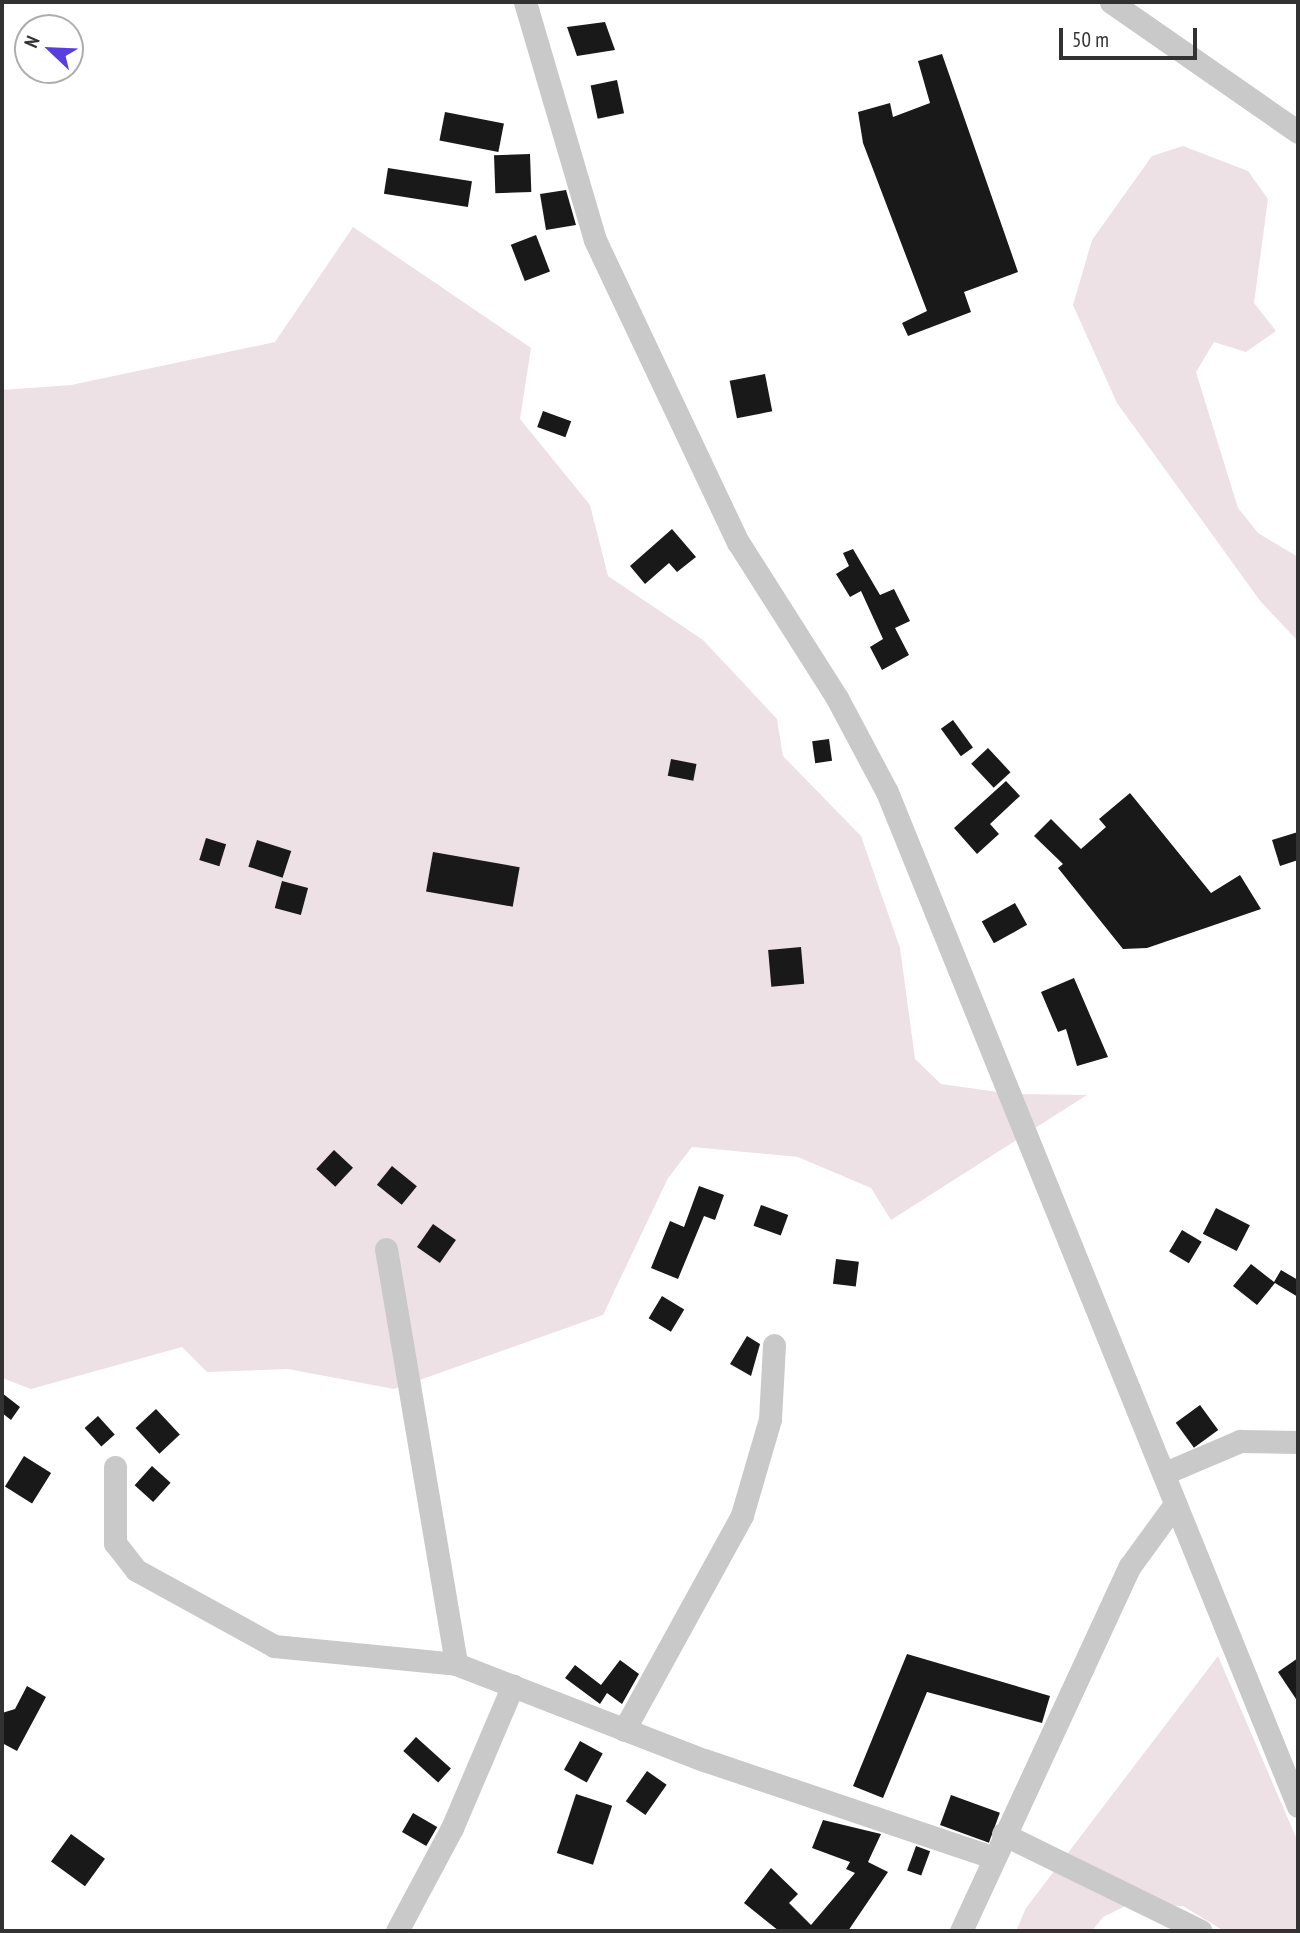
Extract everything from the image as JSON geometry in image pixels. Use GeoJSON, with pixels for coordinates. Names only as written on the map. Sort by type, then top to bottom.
{"type":"FeatureCollection","features":[{"type":"Feature","properties":{"kind":"street"},"geometry":{"type":"LineString","coordinates":[[525,2],[595,240],[738,542],[837,698],[887,792],[1298,1806]]}},
{"type":"Feature","properties":{"kind":"street"},"geometry":{"type":"LineString","coordinates":[[1111,2],[1290,127],[1298,140]]}},
{"type":"Feature","properties":{"kind":"street"},"geometry":{"type":"LineString","coordinates":[[386,1249],[456,1664]]}},
{"type":"Feature","properties":{"kind":"street"},"geometry":{"type":"LineString","coordinates":[[624,1730],[741,1515],[770,1419],[774,1345]]}},
{"type":"Feature","properties":{"kind":"street"},"geometry":{"type":"LineString","coordinates":[[1165,1473],[1229,1443],[1298,1442]]}},
{"type":"Feature","properties":{"kind":"street"},"geometry":{"type":"LineString","coordinates":[[115,1467],[115,1543],[136,1570],[166,1590],[274,1646],[456,1664],[624,1730],[993,1857]]}},
{"type":"Feature","properties":{"kind":"street"},"geometry":{"type":"LineString","coordinates":[[961,1931],[1003,1834],[1130,1566],[1175,1504]]}},
{"type":"Feature","properties":{"kind":"street"},"geometry":{"type":"LineString","coordinates":[[397,1931],[447,1839],[513,1685]]}},
{"type":"Feature","properties":{"kind":"street"},"geometry":{"type":"LineString","coordinates":[[1003,1834],[1201,1931]]}},
{"type":"Feature","properties":{"kind":"shaded area"},"geometry":{"type":"Polygon","coordinates":[[[1183,146],[1248,171],[1268,199],[1254,303],[1276,331],[1246,352],[1214,342],[1196,372],[1238,508],[1258,533],[1298,557],[1298,641],[1261,602],[1117,403],[1073,305],[1092,240],[1152,156],[1183,146]]]}},
{"type":"Feature","properties":{"kind":"shaded area"},"geometry":{"type":"Polygon","coordinates":[[[353,227],[531,348],[520,419],[590,505],[608,576],[703,640],[777,719],[783,756],[861,836],[900,948],[915,1059],[941,1084],[1012,1094],[1087,1095],[891,1220],[871,1188],[798,1157],[692,1147],[668,1178],[603,1315],[394,1389],[288,1369],[207,1372],[182,1347],[31,1389],[2,1378],[2,390],[71,385],[275,342],[353,227]]]}},
{"type":"Feature","properties":{"kind":"shaded area"},"geometry":{"type":"Polygon","coordinates":[[[1218,1656],[1298,1842],[1298,1931],[1224,1931],[1183,1906],[1130,1904],[1103,1917],[1092,1931],[1016,1931],[1026,1908],[1218,1656]]]}},
{"type":"Feature","properties":{"kind":"building"},"geometry":{"type":"Polygon","coordinates":[[[605,22],[615,50],[577,56],[567,27],[605,22]]]}},
{"type":"Feature","properties":{"kind":"building"},"geometry":{"type":"Polygon","coordinates":[[[942,54],[1018,272],[964,292],[971,312],[908,336],[902,323],[927,311],[863,143],[858,112],[890,103],[893,117],[930,103],[918,61],[942,54]]]}},
{"type":"Feature","properties":{"kind":"building"},"geometry":{"type":"Polygon","coordinates":[[[617,80],[624,113],[598,119],[591,86],[617,80]]]}},
{"type":"Feature","properties":{"kind":"building"},"geometry":{"type":"Polygon","coordinates":[[[445,112],[504,123],[498,152],[439,140],[445,112]]]}},
{"type":"Feature","properties":{"kind":"building"},"geometry":{"type":"Polygon","coordinates":[[[530,154],[531,192],[495,193],[494,155],[530,154]]]}},
{"type":"Feature","properties":{"kind":"building"},"geometry":{"type":"Polygon","coordinates":[[[388,168],[472,181],[468,207],[384,194],[388,168]]]}},
{"type":"Feature","properties":{"kind":"building"},"geometry":{"type":"Polygon","coordinates":[[[566,190],[576,225],[546,230],[540,194],[566,190]]]}},
{"type":"Feature","properties":{"kind":"building"},"geometry":{"type":"Polygon","coordinates":[[[536,235],[550,271],[525,281],[511,245],[536,235]]]}},
{"type":"Feature","properties":{"kind":"building"},"geometry":{"type":"Polygon","coordinates":[[[765,374],[772,411],[737,418],[730,381],[765,374]]]}},
{"type":"Feature","properties":{"kind":"building"},"geometry":{"type":"Polygon","coordinates":[[[543,411],[571,421],[565,437],[537,427],[543,411]]]}},
{"type":"Feature","properties":{"kind":"building"},"geometry":{"type":"Polygon","coordinates":[[[672,529],[696,557],[677,572],[669,563],[645,584],[630,566],[672,529]]]}},
{"type":"Feature","properties":{"kind":"building"},"geometry":{"type":"Polygon","coordinates":[[[853,549],[880,595],[894,589],[910,621],[895,628],[909,655],[882,670],[870,647],[883,639],[861,591],[850,597],[836,574],[849,566],[843,553],[853,549]]]}},
{"type":"Feature","properties":{"kind":"building"},"geometry":{"type":"Polygon","coordinates":[[[953,720],[973,748],[961,756],[941,729],[953,720]]]}},
{"type":"Feature","properties":{"kind":"building"},"geometry":{"type":"Polygon","coordinates":[[[829,739],[832,761],[815,763],[812,741],[829,739]]]}},
{"type":"Feature","properties":{"kind":"building"},"geometry":{"type":"Polygon","coordinates":[[[988,748],[1011,772],[994,788],[971,764],[988,748]]]}},
{"type":"Feature","properties":{"kind":"building"},"geometry":{"type":"Polygon","coordinates":[[[671,759],[697,764],[693,781],[668,776],[671,759]]]}},
{"type":"Feature","properties":{"kind":"building"},"geometry":{"type":"Polygon","coordinates":[[[1006,781],[1020,796],[990,824],[999,834],[977,854],[954,828],[1006,781]]]}},
{"type":"Feature","properties":{"kind":"building"},"geometry":{"type":"Polygon","coordinates":[[[1130,793],[1211,893],[1240,875],[1261,909],[1147,948],[1123,949],[1058,868],[1063,864],[1034,836],[1051,819],[1081,849],[1106,827],[1099,819],[1130,793]]]}},
{"type":"Feature","properties":{"kind":"building"},"geometry":{"type":"Polygon","coordinates":[[[1298,832],[1298,860],[1280,866],[1272,840],[1298,832]]]}},
{"type":"Feature","properties":{"kind":"building"},"geometry":{"type":"Polygon","coordinates":[[[206,838],[226,844],[219,866],[199,860],[206,838]]]}},
{"type":"Feature","properties":{"kind":"building"},"geometry":{"type":"Polygon","coordinates":[[[257,840],[291,851],[283,878],[248,867],[257,840]]]}},
{"type":"Feature","properties":{"kind":"building"},"geometry":{"type":"Polygon","coordinates":[[[433,852],[520,867],[513,907],[426,891],[433,852]]]}},
{"type":"Feature","properties":{"kind":"building"},"geometry":{"type":"Polygon","coordinates":[[[282,881],[308,888],[301,915],[275,908],[282,881]]]}},
{"type":"Feature","properties":{"kind":"building"},"geometry":{"type":"Polygon","coordinates":[[[1015,903],[1027,925],[994,943],[982,921],[1015,903]]]}},
{"type":"Feature","properties":{"kind":"building"},"geometry":{"type":"Polygon","coordinates":[[[801,947],[804,984],[771,987],[768,950],[801,947]]]}},
{"type":"Feature","properties":{"kind":"building"},"geometry":{"type":"Polygon","coordinates":[[[1074,978],[1108,1057],[1077,1066],[1066,1029],[1058,1032],[1041,992],[1074,978]]]}},
{"type":"Feature","properties":{"kind":"building"},"geometry":{"type":"Polygon","coordinates":[[[334,1150],[353,1168],[335,1187],[316,1169],[334,1150]]]}},
{"type":"Feature","properties":{"kind":"building"},"geometry":{"type":"Polygon","coordinates":[[[392,1166],[417,1186],[402,1205],[377,1185],[392,1166]]]}},
{"type":"Feature","properties":{"kind":"building"},"geometry":{"type":"Polygon","coordinates":[[[699,1186],[724,1195],[715,1220],[704,1216],[678,1279],[651,1268],[670,1221],[684,1227],[699,1186]]]}},
{"type":"Feature","properties":{"kind":"building"},"geometry":{"type":"Polygon","coordinates":[[[761,1205],[788,1215],[781,1236],[753,1226],[761,1205]]]}},
{"type":"Feature","properties":{"kind":"building"},"geometry":{"type":"Polygon","coordinates":[[[1216,1208],[1250,1225],[1237,1251],[1203,1234],[1216,1208]]]}},
{"type":"Feature","properties":{"kind":"building"},"geometry":{"type":"Polygon","coordinates":[[[433,1224],[456,1240],[440,1263],[417,1247],[433,1224]]]}},
{"type":"Feature","properties":{"kind":"building"},"geometry":{"type":"Polygon","coordinates":[[[1182,1230],[1202,1242],[1189,1263],[1169,1251],[1182,1230]]]}},
{"type":"Feature","properties":{"kind":"building"},"geometry":{"type":"Polygon","coordinates":[[[836,1259],[859,1262],[856,1287],[833,1284],[836,1259]]]}},
{"type":"Feature","properties":{"kind":"building"},"geometry":{"type":"Polygon","coordinates":[[[1251,1264],[1274,1282],[1281,1270],[1298,1280],[1298,1297],[1275,1283],[1257,1305],[1233,1286],[1251,1264]]]}},
{"type":"Feature","properties":{"kind":"building"},"geometry":{"type":"Polygon","coordinates":[[[662,1296],[684,1309],[671,1332],[649,1318],[662,1296]]]}},
{"type":"Feature","properties":{"kind":"building"},"geometry":{"type":"Polygon","coordinates":[[[747,1336],[760,1344],[751,1376],[730,1364],[747,1336]]]}},
{"type":"Feature","properties":{"kind":"building"},"geometry":{"type":"Polygon","coordinates":[[[2,1393],[20,1407],[11,1420],[2,1413],[2,1393]]]}},
{"type":"Feature","properties":{"kind":"building"},"geometry":{"type":"Polygon","coordinates":[[[1200,1405],[1218,1430],[1194,1448],[1176,1423],[1200,1405]]]}},
{"type":"Feature","properties":{"kind":"building"},"geometry":{"type":"Polygon","coordinates":[[[156,1409],[180,1435],[159,1454],[136,1428],[156,1409]]]}},
{"type":"Feature","properties":{"kind":"building"},"geometry":{"type":"Polygon","coordinates":[[[98,1416],[115,1435],[101,1447],[85,1428],[98,1416]]]}},
{"type":"Feature","properties":{"kind":"building"},"geometry":{"type":"Polygon","coordinates":[[[24,1456],[51,1473],[32,1503],[5,1487],[24,1456]]]}},
{"type":"Feature","properties":{"kind":"building"},"geometry":{"type":"Polygon","coordinates":[[[152,1466],[171,1483],[153,1502],[135,1485],[152,1466]]]}},
{"type":"Feature","properties":{"kind":"building"},"geometry":{"type":"Polygon","coordinates":[[[907,1654],[1050,1696],[1042,1723],[927,1692],[883,1798],[853,1786],[907,1654]]]}},
{"type":"Feature","properties":{"kind":"building"},"geometry":{"type":"Polygon","coordinates":[[[1298,1658],[1298,1702],[1278,1672],[1298,1658]]]}},
{"type":"Feature","properties":{"kind":"building"},"geometry":{"type":"Polygon","coordinates":[[[620,1660],[639,1674],[622,1704],[607,1693],[600,1704],[565,1678],[575,1665],[601,1685],[620,1660]]]}},
{"type":"Feature","properties":{"kind":"building"},"geometry":{"type":"Polygon","coordinates":[[[27,1686],[46,1697],[17,1751],[2,1743],[2,1713],[15,1709],[27,1686]]]}},
{"type":"Feature","properties":{"kind":"building"},"geometry":{"type":"Polygon","coordinates":[[[416,1737],[451,1768],[438,1783],[403,1751],[416,1737]]]}},
{"type":"Feature","properties":{"kind":"building"},"geometry":{"type":"Polygon","coordinates":[[[580,1741],[603,1754],[587,1782],[564,1770],[580,1741]]]}},
{"type":"Feature","properties":{"kind":"building"},"geometry":{"type":"Polygon","coordinates":[[[647,1771],[667,1785],[645,1815],[626,1801],[647,1771]]]}},
{"type":"Feature","properties":{"kind":"building"},"geometry":{"type":"Polygon","coordinates":[[[576,1794],[612,1806],[593,1865],[557,1853],[576,1794]]]}},
{"type":"Feature","properties":{"kind":"building"},"geometry":{"type":"Polygon","coordinates":[[[951,1795],[1000,1813],[989,1843],[940,1825],[951,1795]]]}},
{"type":"Feature","properties":{"kind":"building"},"geometry":{"type":"Polygon","coordinates":[[[413,1813],[437,1827],[426,1846],[402,1832],[413,1813]]]}},
{"type":"Feature","properties":{"kind":"building"},"geometry":{"type":"Polygon","coordinates":[[[823,1820],[881,1834],[868,1862],[888,1872],[848,1931],[779,1931],[744,1903],[771,1868],[798,1894],[789,1903],[811,1925],[855,1873],[846,1869],[850,1862],[812,1848],[823,1820]]]}},
{"type":"Feature","properties":{"kind":"building"},"geometry":{"type":"Polygon","coordinates":[[[71,1834],[105,1859],[85,1886],[51,1862],[71,1834]]]}},
{"type":"Feature","properties":{"kind":"building"},"geometry":{"type":"Polygon","coordinates":[[[916,1846],[930,1851],[921,1876],[907,1870],[916,1846]]]}}]}
